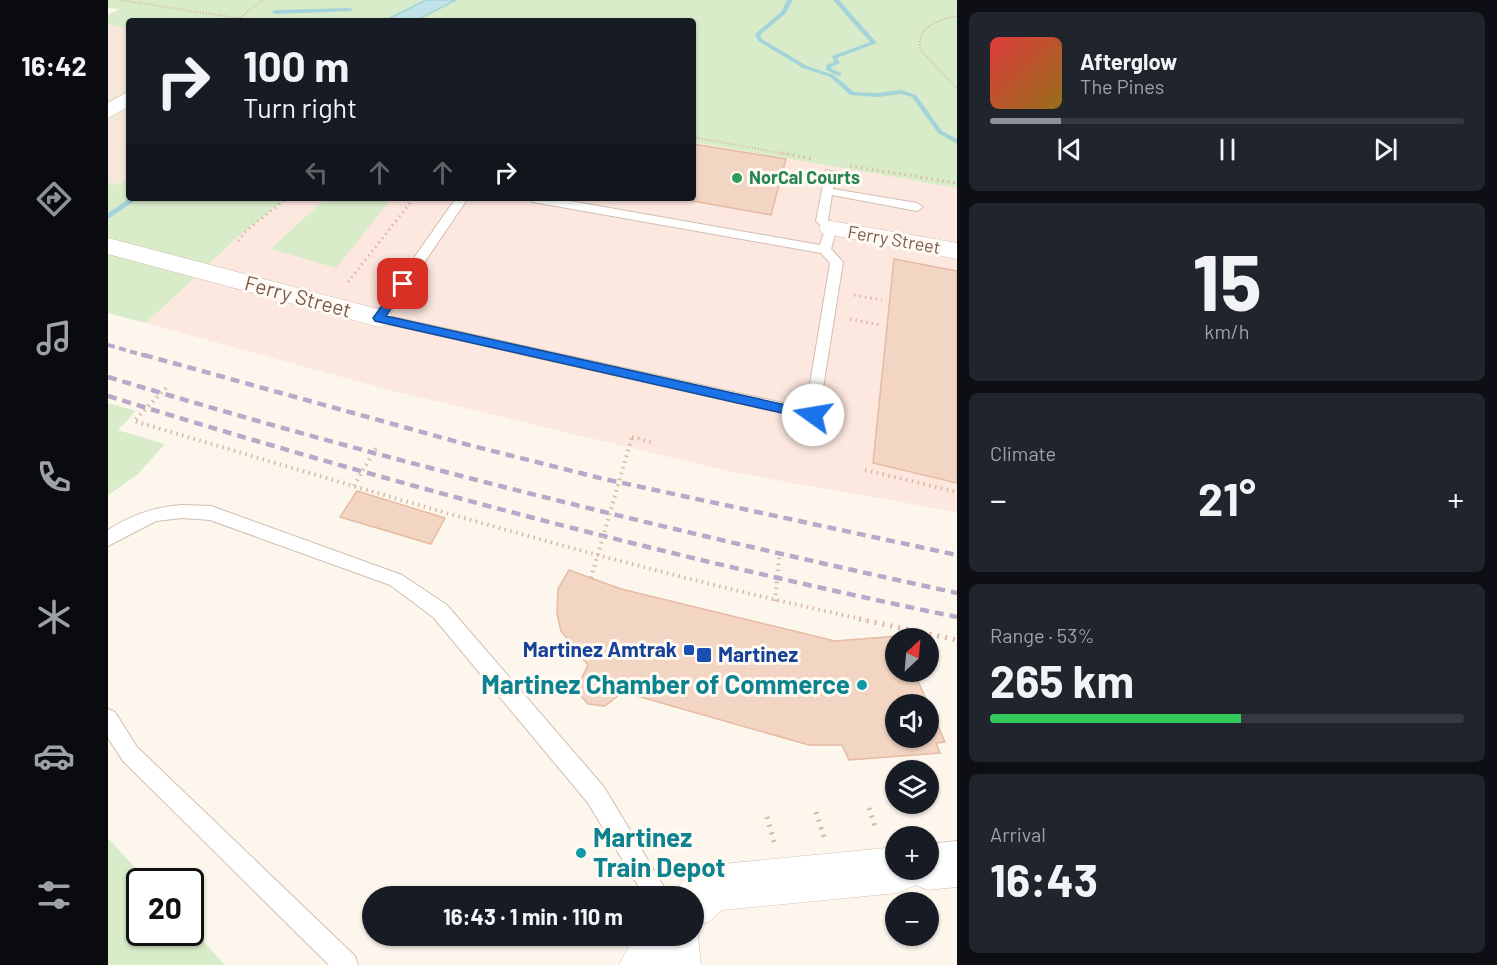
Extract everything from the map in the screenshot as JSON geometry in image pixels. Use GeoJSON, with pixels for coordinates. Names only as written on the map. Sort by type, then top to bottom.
{"type":"FeatureCollection","features":[{"type":"Feature","properties":{"kind":"street"},"geometry":{"type":"LineString","coordinates":[[108,112],[126,99]]}},
{"type":"Feature","properties":{"kind":"street","name":"Ferry Street"},"geometry":{"type":"LineString","coordinates":[[828,239],[957,251]]}},
{"type":"Feature","properties":{"kind":"street","name":"Ferry Street"},"geometry":{"type":"LineString","coordinates":[[108,246],[379,318]]}},
{"type":"Feature","properties":{"kind":"street"},"geometry":{"type":"LineString","coordinates":[[939,866],[957,864]]}},
{"type":"Feature","properties":{"kind":"street"},"geometry":{"type":"LineString","coordinates":[[704,895],[712,888],[885,871]]}},
{"type":"Feature","properties":{"kind":"street"},"geometry":{"type":"LineString","coordinates":[[644,965],[656,946]]}},
{"type":"Feature","properties":{"kind":"street"},"geometry":{"type":"LineString","coordinates":[[675,946],[676,965]]}},
{"type":"Feature","properties":{"kind":"lane"},"geometry":{"type":"LineString","coordinates":[[460,201],[379,318],[813,415],[837,262],[822,221],[830,172]]}},
{"type":"Feature","properties":{"kind":"lane"},"geometry":{"type":"LineString","coordinates":[[827,191],[917,207]]}},
{"type":"Feature","properties":{"kind":"lane"},"geometry":{"type":"LineString","coordinates":[[555,201],[828,239]]}},
{"type":"Feature","properties":{"kind":"lane"},"geometry":{"type":"LineString","coordinates":[[108,539],[128,525],[151,514],[185,510],[211,513],[396,580],[440,611],[596,795],[651,886]]}},
{"type":"Feature","properties":{"kind":"lane"},"geometry":{"type":"LineString","coordinates":[[108,719],[130,754],[346,965]]}},
{"type":"Feature","properties":{"kind":"path"},"geometry":{"type":"LineString","coordinates":[[120,0],[193,9],[222,17],[243,15],[250,18]]}},
{"type":"Feature","properties":{"kind":"path"},"geometry":{"type":"LineString","coordinates":[[239,18],[263,0]]}},
{"type":"Feature","properties":{"kind":"path"},"geometry":{"type":"LineString","coordinates":[[957,16],[930,24],[920,35],[919,44],[957,89]]}},
{"type":"Feature","properties":{"kind":"path"},"geometry":{"type":"LineString","coordinates":[[238,241],[284,201]]}},
{"type":"Feature","properties":{"kind":"path"},"geometry":{"type":"LineString","coordinates":[[352,286],[346,285],[412,201]]}},
{"type":"Feature","properties":{"kind":"path"},"geometry":{"type":"LineString","coordinates":[[166,388],[134,421],[551,543],[775,601],[957,640]]}},
{"type":"Feature","properties":{"kind":"path"},"geometry":{"type":"LineString","coordinates":[[591,578],[632,437],[655,442]]}},
{"type":"Feature","properties":{"kind":"path"},"geometry":{"type":"LineString","coordinates":[[354,486],[376,448]]}},
{"type":"Feature","properties":{"kind":"path"},"geometry":{"type":"LineString","coordinates":[[865,470],[957,492]]}},
{"type":"Feature","properties":{"kind":"path"},"geometry":{"type":"LineString","coordinates":[[775,601],[780,548]]}},
{"type":"Feature","properties":{"kind":"shaded area"},"geometry":{"type":"Polygon","coordinates":[[[108,24],[126,27],[126,179],[117,185],[108,182],[108,24]]]}},
{"type":"Feature","properties":{"kind":"shaded area"},"geometry":{"type":"Polygon","coordinates":[[[696,143],[957,188],[957,512],[737,473],[389,390],[146,323],[240,235],[283,201],[696,201],[696,143]]]}},
{"type":"Feature","properties":{"kind":"green space"},"geometry":{"type":"Polygon","coordinates":[[[108,0],[957,0],[957,188],[696,143],[696,18],[126,18],[126,27],[108,24],[108,15],[119,9],[108,8],[108,0]]]}},
{"type":"Feature","properties":{"kind":"green space"},"geometry":{"type":"Polygon","coordinates":[[[126,179],[126,201],[283,201],[240,235],[146,323],[108,313],[108,182],[117,185],[126,179]]]}},
{"type":"Feature","properties":{"kind":"green space"},"geometry":{"type":"Polygon","coordinates":[[[323,201],[390,201],[336,268],[271,249],[323,201]]]}},
{"type":"Feature","properties":{"kind":"green space"},"geometry":{"type":"Polygon","coordinates":[[[108,403],[136,411],[118,430],[165,444],[137,475],[108,495],[108,403]]]}},
{"type":"Feature","properties":{"kind":"green space"},"geometry":{"type":"Polygon","coordinates":[[[108,838],[135,868],[126,868],[126,946],[204,946],[204,942],[225,965],[108,965],[108,838]]]}},
{"type":"Feature","properties":{"kind":"water"},"geometry":{"type":"Polygon","coordinates":[[[426,0],[456,0],[421,18],[390,18],[426,0]]]}},
{"type":"Feature","properties":{"kind":"building","name":"NorCal Courts"},"geometry":{"type":"Polygon","coordinates":[[[696,144],[786,159],[771,215],[693,201],[696,201],[696,144]]]}},
{"type":"Feature","properties":{"kind":"building"},"geometry":{"type":"Polygon","coordinates":[[[894,259],[957,271],[957,483],[873,463],[894,259]]]}},
{"type":"Feature","properties":{"kind":"building"},"geometry":{"type":"Polygon","coordinates":[[[357,491],[445,518],[431,544],[340,517],[357,491]]]}},
{"type":"Feature","properties":{"kind":"building","name":"Martinez"},"geometry":{"type":"Polygon","coordinates":[[[569,570],[621,589],[835,641],[885,637],[885,682],[918,682],[924,694],[885,694],[885,748],[938,748],[940,753],[849,760],[842,745],[809,745],[623,692],[605,706],[588,704],[580,695],[578,686],[588,665],[561,631],[557,614],[558,589],[569,570]]]}},
{"type":"Feature","properties":{"kind":"building","name":"Martinez"},"geometry":{"type":"Polygon","coordinates":[[[939,728],[945,742],[939,743],[939,728]]]}},
{"type":"Feature","properties":{"kind":"waterway"},"geometry":{"type":"LineString","coordinates":[[790,0],[783,13],[757,35],[760,40],[805,67],[832,76],[852,94],[878,95],[901,92],[914,96],[940,132],[957,142]]}},
{"type":"Feature","properties":{"kind":"waterway"},"geometry":{"type":"LineString","coordinates":[[836,0],[874,43],[834,57],[837,63],[828,66],[829,70],[839,74]]}},
{"type":"Feature","properties":{"kind":"waterway"},"geometry":{"type":"LineString","coordinates":[[275,12],[350,10]]}},
{"type":"Feature","properties":{"kind":"waterway"},"geometry":{"type":"LineString","coordinates":[[108,217],[131,201]]}},
{"type":"Feature","properties":{"kind":"railway"},"geometry":{"type":"LineString","coordinates":[[108,345],[150,357]]}},
{"type":"Feature","properties":{"kind":"railway"},"geometry":{"type":"LineString","coordinates":[[144,355],[465,444],[604,479],[957,555]]}},
{"type":"Feature","properties":{"kind":"railway"},"geometry":{"type":"LineString","coordinates":[[108,377],[319,438],[530,494],[957,593]]}},
{"type":"Feature","properties":{"kind":"railway"},"geometry":{"type":"LineString","coordinates":[[108,396],[318,459],[530,517],[743,570],[957,617]]}},
{"type":"Feature","properties":{"kind":"place","name":"NorCal Courts"},"geometry":{"type":"Point","coordinates":[737,178]}},
{"type":"Feature","properties":{"kind":"place","name":"Martinez Amtrak"},"geometry":{"type":"Point","coordinates":[689,650]}},
{"type":"Feature","properties":{"kind":"place","name":"Martinez"},"geometry":{"type":"Point","coordinates":[704,655]}},
{"type":"Feature","properties":{"kind":"place","name":"Martinez Chamber of Commerce"},"geometry":{"type":"Point","coordinates":[862,685]}},
{"type":"Feature","properties":{"kind":"place","name":"Martinez Train Depot"},"geometry":{"type":"Point","coordinates":[581,853]}},
{"type":"Feature","properties":{"kind":"route"},"geometry":{"type":"LineString","coordinates":[[403,284],[379,318],[813,415]]}}]}
